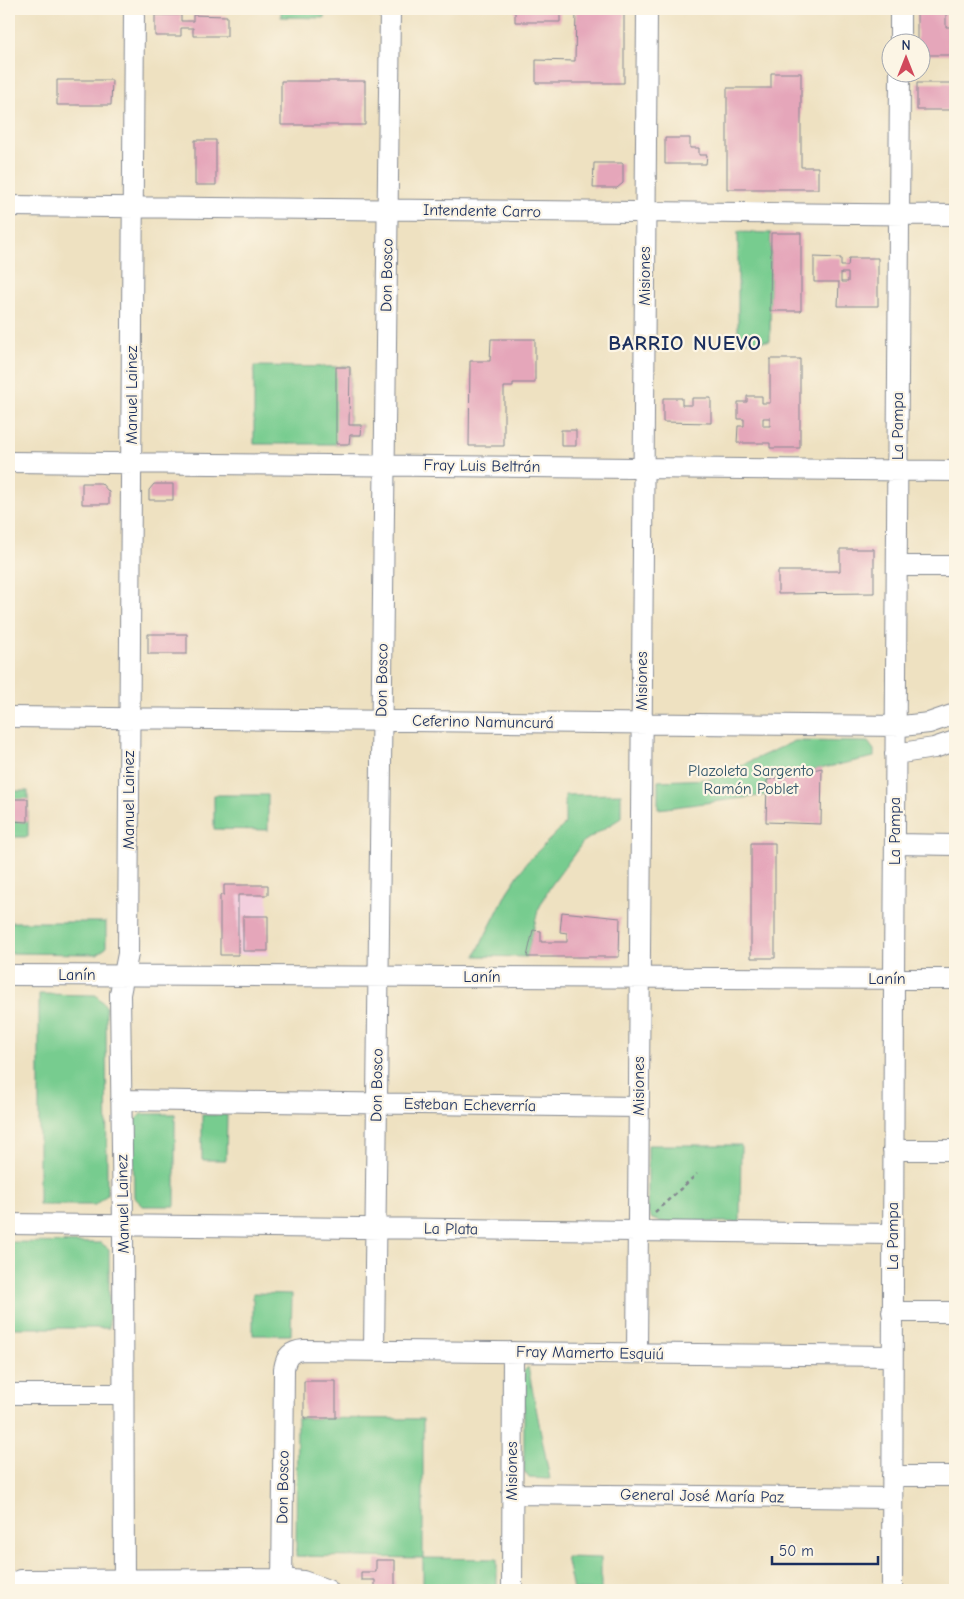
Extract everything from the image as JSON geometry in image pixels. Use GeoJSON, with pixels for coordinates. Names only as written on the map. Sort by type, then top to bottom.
{"type":"FeatureCollection","features":[{"type":"Feature","properties":{"kind":"street","name":"Manuel Lainez"},"geometry":{"type":"LineString","coordinates":[[124,1585],[120,994],[128,954],[134,9]]}},
{"type":"Feature","properties":{"kind":"street","name":"Don Bosco"},"geometry":{"type":"LineString","coordinates":[[374,1350],[390,9]]}},
{"type":"Feature","properties":{"kind":"street","name":"Misiones"},"geometry":{"type":"LineString","coordinates":[[637,1353],[647,9]]}},
{"type":"Feature","properties":{"kind":"street"},"geometry":{"type":"LineString","coordinates":[[900,9],[900,32]]}},
{"type":"Feature","properties":{"kind":"street","name":"La Pampa"},"geometry":{"type":"LineString","coordinates":[[892,1590],[900,82]]}},
{"type":"Feature","properties":{"kind":"street","name":"Intendente Carro"},"geometry":{"type":"LineString","coordinates":[[9,206],[955,215]]}},
{"type":"Feature","properties":{"kind":"street","name":"Fray Luis Beltrán"},"geometry":{"type":"LineString","coordinates":[[9,462],[955,470]]}},
{"type":"Feature","properties":{"kind":"street"},"geometry":{"type":"LineString","coordinates":[[897,566],[955,566]]}},
{"type":"Feature","properties":{"kind":"street","name":"Ceferino Namuncurá"},"geometry":{"type":"LineString","coordinates":[[9,717],[896,726],[920,725],[955,714]]}},
{"type":"Feature","properties":{"kind":"street"},"geometry":{"type":"LineString","coordinates":[[896,754],[934,748],[955,741]]}},
{"type":"Feature","properties":{"kind":"street"},"geometry":{"type":"LineString","coordinates":[[895,844],[955,845]]}},
{"type":"Feature","properties":{"kind":"street","name":"Lanín"},"geometry":{"type":"LineString","coordinates":[[9,975],[955,979]]}},
{"type":"Feature","properties":{"kind":"street","name":"Esteban Echeverría"},"geometry":{"type":"LineString","coordinates":[[121,1100],[639,1107]]}},
{"type":"Feature","properties":{"kind":"street"},"geometry":{"type":"LineString","coordinates":[[893,1150],[955,1150]]}},
{"type":"Feature","properties":{"kind":"street","name":"La Plata"},"geometry":{"type":"LineString","coordinates":[[9,1224],[893,1234]]}},
{"type":"Feature","properties":{"kind":"street"},"geometry":{"type":"LineString","coordinates":[[892,1312],[955,1312]]}},
{"type":"Feature","properties":{"kind":"street","name":"Fray Mamerto Esquiú"},"geometry":{"type":"LineString","coordinates":[[289,1355],[293,1352],[304,1350],[374,1350],[892,1356]]}},
{"type":"Feature","properties":{"kind":"street","name":"Misiones"},"geometry":{"type":"LineString","coordinates":[[512,1590],[513,1352]]}},
{"type":"Feature","properties":{"kind":"street","name":"Don Bosco"},"geometry":{"type":"LineString","coordinates":[[282,1585],[284,1369],[289,1355]]}},
{"type":"Feature","properties":{"kind":"street"},"geometry":{"type":"LineString","coordinates":[[9,1394],[123,1394]]}},
{"type":"Feature","properties":{"kind":"street"},"geometry":{"type":"LineString","coordinates":[[892,1476],[955,1476]]}},
{"type":"Feature","properties":{"kind":"street","name":"General José María Paz"},"geometry":{"type":"LineString","coordinates":[[512,1494],[892,1498]]}},
{"type":"Feature","properties":{"kind":"street"},"geometry":{"type":"LineString","coordinates":[[10,1585],[20,1580],[124,1585],[282,1585],[303,1582],[328,1590]]}},
{"type":"Feature","properties":{"kind":"path"},"geometry":{"type":"LineString","coordinates":[[653,1213],[698,1174]]}},
{"type":"Feature","properties":{"kind":"shaded area"},"geometry":{"type":"Polygon","coordinates":[[[238,895],[268,895],[268,955],[238,955],[238,895]]]}},
{"type":"Feature","properties":{"kind":"green space"},"geometry":{"type":"Polygon","coordinates":[[[281,9],[324,9],[324,18],[281,17],[281,9]]]}},
{"type":"Feature","properties":{"kind":"green space"},"geometry":{"type":"Polygon","coordinates":[[[738,232],[771,233],[770,341],[738,341],[738,232]]]}},
{"type":"Feature","properties":{"kind":"green space"},"geometry":{"type":"Polygon","coordinates":[[[254,366],[350,367],[349,425],[362,425],[361,435],[350,435],[349,444],[254,444],[254,366]]]}},
{"type":"Feature","properties":{"kind":"green space","name":"Plazoleta Sargento Ramón Poblet"},"geometry":{"type":"Polygon","coordinates":[[[795,741],[868,742],[874,750],[874,757],[768,780],[767,795],[658,809],[658,781],[711,779],[795,741]]]}},
{"type":"Feature","properties":{"kind":"green space"},"geometry":{"type":"Polygon","coordinates":[[[9,791],[28,791],[28,837],[9,837],[9,791]]]}},
{"type":"Feature","properties":{"kind":"green space"},"geometry":{"type":"Polygon","coordinates":[[[621,794],[621,818],[583,842],[550,887],[538,910],[527,957],[475,956],[507,892],[527,862],[565,824],[565,795],[621,794]]]}},
{"type":"Feature","properties":{"kind":"green space"},"geometry":{"type":"Polygon","coordinates":[[[214,795],[268,795],[268,830],[214,829],[214,795]]]}},
{"type":"Feature","properties":{"kind":"green space"},"geometry":{"type":"Polygon","coordinates":[[[9,922],[106,922],[106,948],[97,954],[9,953],[9,922]]]}},
{"type":"Feature","properties":{"kind":"green space"},"geometry":{"type":"Polygon","coordinates":[[[39,994],[96,995],[106,1006],[107,1195],[95,1205],[39,1205],[39,994]]]}},
{"type":"Feature","properties":{"kind":"green space"},"geometry":{"type":"Polygon","coordinates":[[[141,1114],[175,1114],[175,1206],[143,1206],[134,1197],[133,1123],[141,1114]]]}},
{"type":"Feature","properties":{"kind":"green space"},"geometry":{"type":"Polygon","coordinates":[[[202,1115],[227,1115],[226,1160],[202,1160],[202,1115]]]}},
{"type":"Feature","properties":{"kind":"green space"},"geometry":{"type":"Polygon","coordinates":[[[648,1145],[741,1145],[740,1222],[662,1222],[652,1219],[648,1213],[648,1145]]]}},
{"type":"Feature","properties":{"kind":"green space"},"geometry":{"type":"Polygon","coordinates":[[[9,1242],[101,1243],[109,1249],[109,1328],[9,1328],[9,1242]]]}},
{"type":"Feature","properties":{"kind":"green space"},"geometry":{"type":"Polygon","coordinates":[[[253,1293],[292,1294],[291,1335],[253,1335],[253,1293]]]}},
{"type":"Feature","properties":{"kind":"green space"},"geometry":{"type":"Polygon","coordinates":[[[528,1367],[550,1479],[529,1478],[524,1471],[524,1371],[528,1367]]]}},
{"type":"Feature","properties":{"kind":"green space"},"geometry":{"type":"Polygon","coordinates":[[[297,1418],[423,1419],[423,1558],[296,1556],[297,1418]]]}},
{"type":"Feature","properties":{"kind":"green space"},"geometry":{"type":"Polygon","coordinates":[[[566,1557],[601,1558],[601,1590],[573,1590],[566,1557]]]}},
{"type":"Feature","properties":{"kind":"green space"},"geometry":{"type":"Polygon","coordinates":[[[423,1558],[497,1559],[497,1586],[423,1585],[423,1558]]]}},
{"type":"Feature","properties":{"kind":"green space"},"geometry":{"type":"Polygon","coordinates":[[[131,1588],[268,1588],[271,1590],[130,1590],[131,1588]]]}},
{"type":"Feature","properties":{"kind":"building"},"geometry":{"type":"Polygon","coordinates":[[[515,9],[560,9],[560,22],[515,22],[515,9]]]}},
{"type":"Feature","properties":{"kind":"building"},"geometry":{"type":"Polygon","coordinates":[[[576,9],[624,9],[624,83],[536,83],[536,60],[575,61],[576,9]]]}},
{"type":"Feature","properties":{"kind":"building"},"geometry":{"type":"Polygon","coordinates":[[[917,9],[946,9],[946,27],[955,27],[955,55],[932,55],[932,32],[917,32],[917,9]]]}},
{"type":"Feature","properties":{"kind":"building"},"geometry":{"type":"Polygon","coordinates":[[[155,15],[181,15],[181,21],[193,21],[193,15],[227,16],[227,36],[193,36],[193,28],[181,28],[181,36],[155,36],[155,15]]]}},
{"type":"Feature","properties":{"kind":"building"},"geometry":{"type":"Polygon","coordinates":[[[771,73],[801,73],[801,167],[818,167],[818,189],[727,189],[727,88],[771,88],[771,73]]]}},
{"type":"Feature","properties":{"kind":"building"},"geometry":{"type":"Polygon","coordinates":[[[57,80],[112,80],[111,105],[57,105],[57,80]]]}},
{"type":"Feature","properties":{"kind":"building"},"geometry":{"type":"Polygon","coordinates":[[[281,81],[365,81],[365,125],[281,125],[281,81]]]}},
{"type":"Feature","properties":{"kind":"building"},"geometry":{"type":"Polygon","coordinates":[[[917,83],[955,83],[955,110],[917,110],[917,83]]]}},
{"type":"Feature","properties":{"kind":"building"},"geometry":{"type":"Polygon","coordinates":[[[665,138],[690,138],[690,148],[699,148],[699,155],[707,155],[706,164],[665,164],[665,138]]]}},
{"type":"Feature","properties":{"kind":"building"},"geometry":{"type":"Polygon","coordinates":[[[195,140],[216,140],[216,185],[195,185],[195,140]]]}},
{"type":"Feature","properties":{"kind":"building"},"geometry":{"type":"Polygon","coordinates":[[[594,163],[623,163],[623,183],[617,188],[593,188],[594,163]]]}},
{"type":"Feature","properties":{"kind":"building"},"geometry":{"type":"Polygon","coordinates":[[[771,233],[801,233],[801,311],[770,311],[771,233]]]}},
{"type":"Feature","properties":{"kind":"building"},"geometry":{"type":"Polygon","coordinates":[[[814,257],[841,258],[841,266],[848,266],[849,258],[878,258],[878,306],[838,306],[839,282],[814,282],[814,257]],[[841,273],[841,282],[848,282],[848,273],[841,273]]]}},
{"type":"Feature","properties":{"kind":"building"},"geometry":{"type":"Polygon","coordinates":[[[491,339],[535,339],[535,383],[513,383],[513,387],[504,387],[504,446],[469,446],[470,361],[490,361],[491,339]]]}},
{"type":"Feature","properties":{"kind":"building"},"geometry":{"type":"Polygon","coordinates":[[[770,359],[800,359],[800,448],[770,448],[770,443],[737,443],[738,426],[744,426],[744,419],[738,419],[738,402],[747,402],[747,396],[762,396],[762,403],[770,403],[770,359]],[[763,418],[763,426],[770,426],[770,418],[763,418]]]}},
{"type":"Feature","properties":{"kind":"building"},"geometry":{"type":"Polygon","coordinates":[[[336,367],[350,367],[349,425],[362,425],[361,435],[350,435],[349,444],[336,444],[336,367]]]}},
{"type":"Feature","properties":{"kind":"building"},"geometry":{"type":"Polygon","coordinates":[[[663,398],[682,398],[682,405],[692,405],[692,398],[711,398],[711,423],[663,422],[663,398]]]}},
{"type":"Feature","properties":{"kind":"building"},"geometry":{"type":"Polygon","coordinates":[[[561,430],[576,430],[576,446],[561,446],[561,430]]]}},
{"type":"Feature","properties":{"kind":"building"},"geometry":{"type":"Polygon","coordinates":[[[82,483],[101,483],[109,492],[109,504],[82,504],[82,483]]]}},
{"type":"Feature","properties":{"kind":"building"},"geometry":{"type":"Polygon","coordinates":[[[154,484],[173,484],[173,500],[149,500],[149,490],[154,484]]]}},
{"type":"Feature","properties":{"kind":"building"},"geometry":{"type":"Polygon","coordinates":[[[840,549],[874,549],[874,593],[778,594],[778,571],[840,571],[840,549]]]}},
{"type":"Feature","properties":{"kind":"building"},"geometry":{"type":"Polygon","coordinates":[[[148,634],[187,634],[187,654],[148,654],[148,634]]]}},
{"type":"Feature","properties":{"kind":"building"},"geometry":{"type":"Polygon","coordinates":[[[822,768],[821,824],[766,822],[767,780],[822,768]]]}},
{"type":"Feature","properties":{"kind":"building"},"geometry":{"type":"Polygon","coordinates":[[[9,799],[28,799],[28,822],[9,821],[9,799]]]}},
{"type":"Feature","properties":{"kind":"building"},"geometry":{"type":"Polygon","coordinates":[[[751,843],[775,843],[775,958],[751,958],[751,843]]]}},
{"type":"Feature","properties":{"kind":"building"},"geometry":{"type":"Polygon","coordinates":[[[224,885],[268,885],[268,895],[238,895],[238,955],[220,955],[220,895],[224,895],[224,885]]]}},
{"type":"Feature","properties":{"kind":"building"},"geometry":{"type":"Polygon","coordinates":[[[562,912],[620,918],[619,957],[527,957],[533,930],[541,931],[541,942],[567,942],[567,933],[560,932],[562,912]]]}},
{"type":"Feature","properties":{"kind":"building"},"geometry":{"type":"Polygon","coordinates":[[[243,916],[268,916],[268,951],[243,951],[243,916]]]}},
{"type":"Feature","properties":{"kind":"building"},"geometry":{"type":"Polygon","coordinates":[[[304,1381],[336,1381],[336,1418],[304,1418],[304,1381]]]}},
{"type":"Feature","properties":{"kind":"building"},"geometry":{"type":"Polygon","coordinates":[[[376,1560],[395,1560],[395,1588],[375,1588],[375,1580],[361,1580],[361,1572],[376,1572],[376,1560]]]}},
{"type":"Feature","properties":{"kind":"district","name":"BARRIO NUEVO"},"geometry":{"type":"Point","coordinates":[685,343]}}]}
